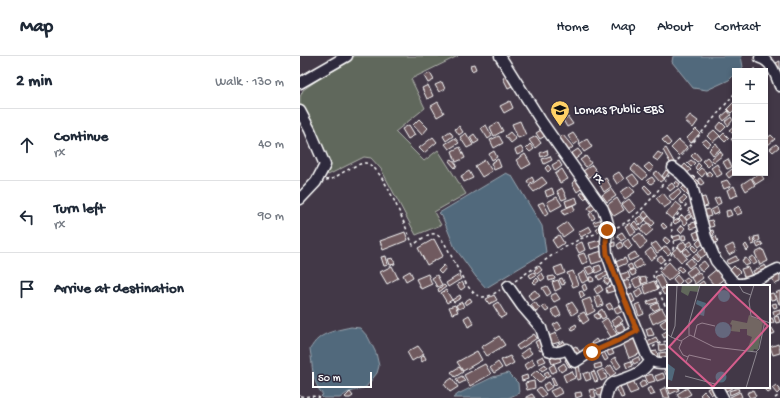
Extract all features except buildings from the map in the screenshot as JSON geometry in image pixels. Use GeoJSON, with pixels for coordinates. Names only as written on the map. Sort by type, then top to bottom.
{"type":"FeatureCollection","features":[{"type":"Feature","properties":{"kind":"street"},"geometry":{"type":"LineString","coordinates":[[300,83],[347,56]]}},
{"type":"Feature","properties":{"kind":"street","name":"rx"},"geometry":{"type":"LineString","coordinates":[[500,56],[541,121],[603,209],[608,224],[606,242],[607,254],[650,361]]}},
{"type":"Feature","properties":{"kind":"street"},"geometry":{"type":"LineString","coordinates":[[760,58],[764,59],[774,70],[780,86]]}},
{"type":"Feature","properties":{"kind":"street"},"geometry":{"type":"LineString","coordinates":[[300,111],[325,165],[316,182],[300,199]]}},
{"type":"Feature","properties":{"kind":"street"},"geometry":{"type":"LineString","coordinates":[[673,168],[692,186],[706,237],[716,261],[734,283],[738,285],[749,284],[778,269]]}},
{"type":"Feature","properties":{"kind":"street"},"geometry":{"type":"LineString","coordinates":[[508,286],[522,306],[541,328],[548,350],[553,353],[560,353],[567,349],[575,362],[592,352],[637,331]]}},
{"type":"Feature","properties":{"kind":"street"},"geometry":{"type":"LineString","coordinates":[[606,398],[610,385],[643,371],[650,361],[667,363]]}},
{"type":"Feature","properties":{"kind":"street"},"geometry":{"type":"LineString","coordinates":[[718,388],[723,398]]}},
{"type":"Feature","properties":{"kind":"path"},"geometry":{"type":"LineString","coordinates":[[316,182],[332,179],[362,163],[368,164],[374,168],[390,191],[414,245],[430,234],[438,235],[443,240],[462,277],[469,287],[478,296],[490,296],[508,286],[560,250],[580,239],[627,222],[660,188],[680,158],[732,97]]}},
{"type":"Feature","properties":{"kind":"path"},"geometry":{"type":"LineString","coordinates":[[667,309],[653,276],[656,271],[671,257],[674,246],[671,225],[695,193]]}},
{"type":"Feature","properties":{"kind":"path"},"geometry":{"type":"LineString","coordinates":[[650,361],[649,351],[661,342],[667,341]]}},
{"type":"Feature","properties":{"kind":"path"},"geometry":{"type":"LineString","coordinates":[[300,396],[304,398],[310,395],[320,398]]}},
{"type":"Feature","properties":{"kind":"path"},"geometry":{"type":"LineString","coordinates":[[776,398],[780,395]]}},
{"type":"Feature","properties":{"kind":"green space"},"geometry":{"type":"Polygon","coordinates":[[[352,56],[458,56],[411,79],[425,108],[395,132],[424,161],[438,150],[466,194],[434,212],[441,225],[416,235],[381,169],[371,158],[364,157],[328,175],[326,172],[328,166],[324,148],[300,104],[300,97],[303,90],[352,56]]]}},
{"type":"Feature","properties":{"kind":"water"},"geometry":{"type":"Polygon","coordinates":[[[673,56],[741,56],[743,67],[732,68],[732,77],[729,80],[707,90],[693,88],[672,62],[673,56]]]}},
{"type":"Feature","properties":{"kind":"water"},"geometry":{"type":"Polygon","coordinates":[[[506,173],[512,176],[542,226],[546,252],[486,288],[455,248],[442,216],[439,213],[506,173]]]}},
{"type":"Feature","properties":{"kind":"water"},"geometry":{"type":"Polygon","coordinates":[[[351,327],[360,328],[368,337],[376,353],[379,366],[377,373],[366,387],[347,393],[340,398],[323,398],[321,396],[323,395],[314,379],[310,349],[317,340],[325,334],[351,327]]]}},
{"type":"Feature","properties":{"kind":"water"},"geometry":{"type":"Polygon","coordinates":[[[508,373],[518,383],[519,393],[508,398],[453,398],[458,394],[493,377],[508,373]]]}},
{"type":"Feature","properties":{"kind":"place","name":"Lomas Public EBS"},"geometry":{"type":"Point","coordinates":[560,127]}},
{"type":"Feature","properties":{"kind":"route"},"geometry":{"type":"LineString","coordinates":[[592,352],[637,331],[607,254],[607,230]]}}]}
